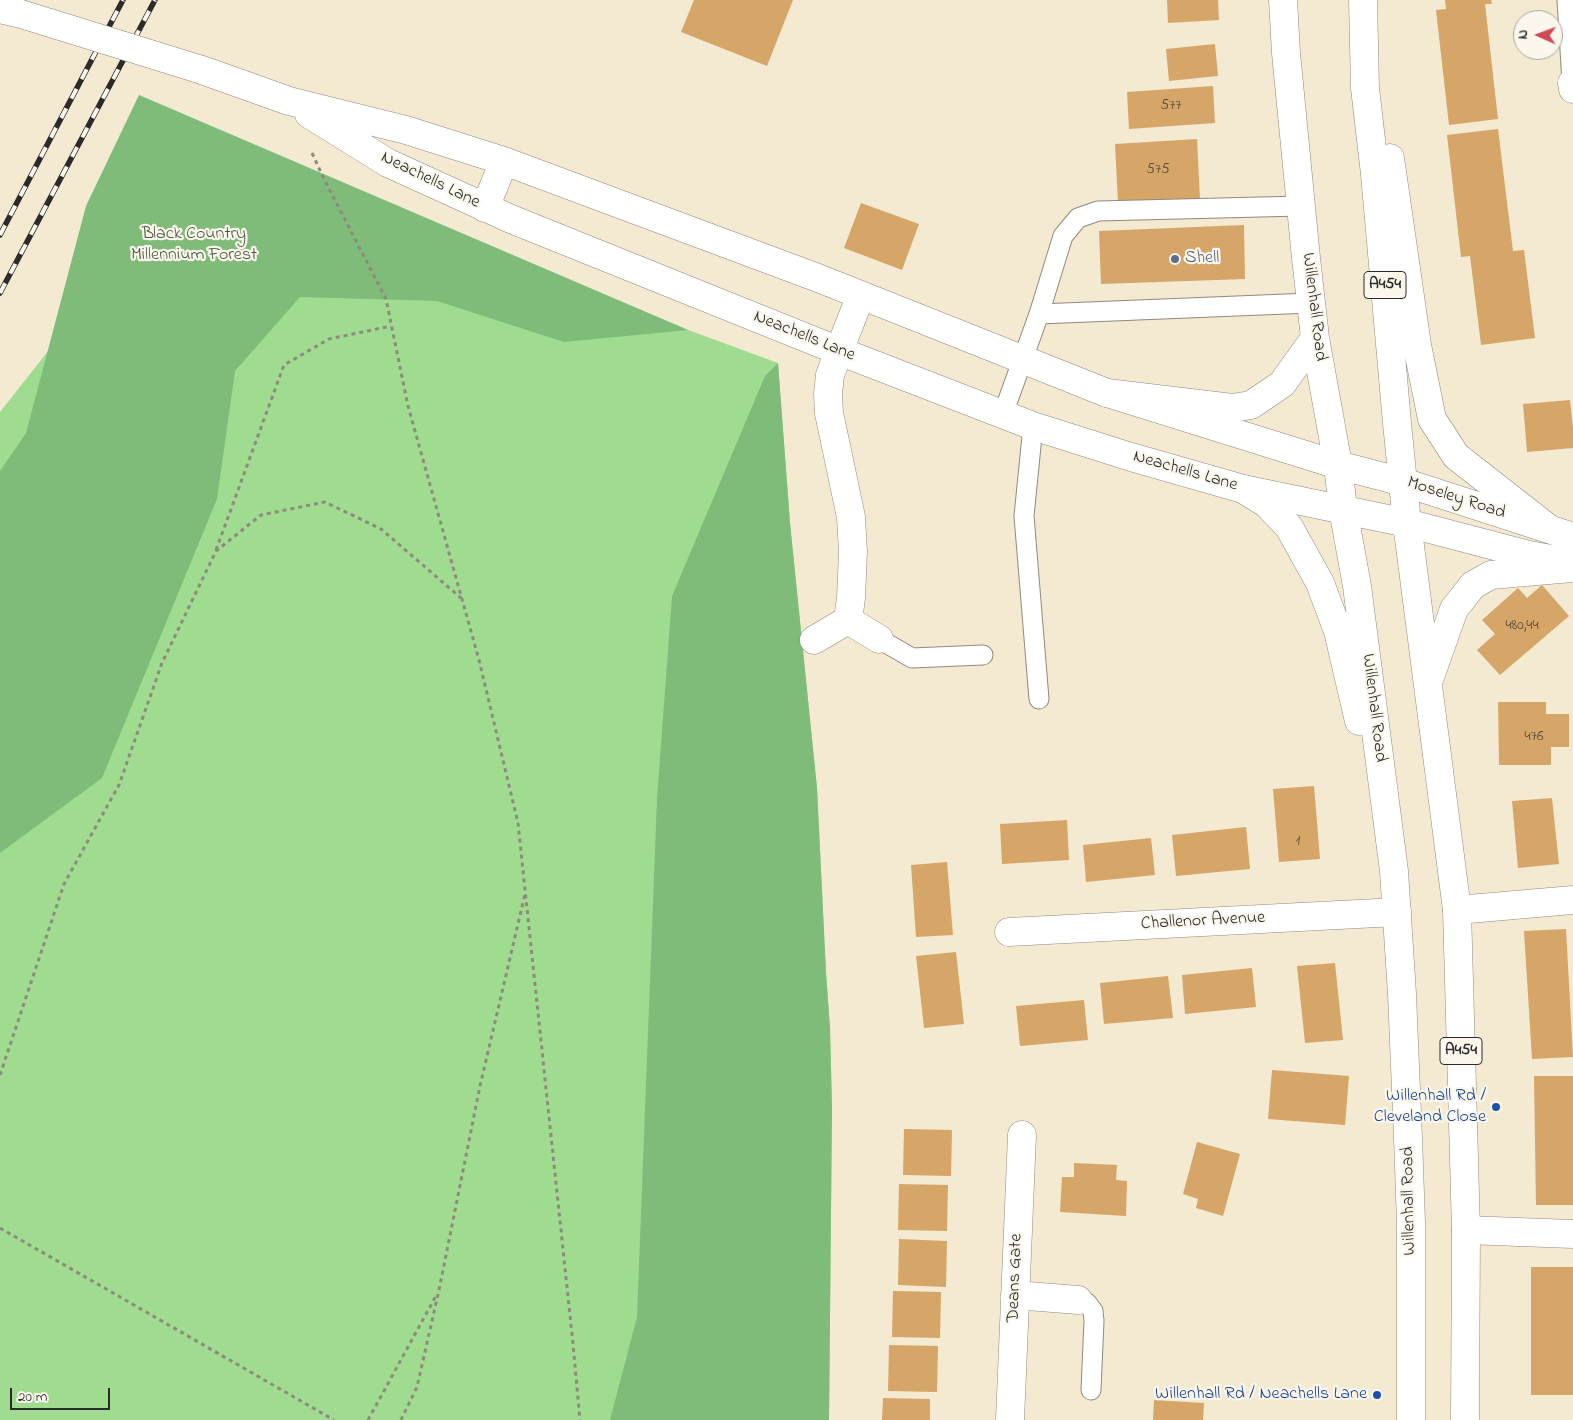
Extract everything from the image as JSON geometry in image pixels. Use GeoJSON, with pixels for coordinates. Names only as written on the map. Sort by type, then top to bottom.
{"type":"FeatureCollection","features":[{"type":"Feature","properties":{"kind":"main road","name":"Willenhall Road"},"geometry":{"type":"LineString","coordinates":[[1283,0],[1286,53],[1315,338],[1357,586],[1394,871],[1403,1004],[1408,1138],[1411,1420]]}},
{"type":"Feature","properties":{"kind":"main road","name":"A454"},"geometry":{"type":"LineString","coordinates":[[1363,0],[1365,88],[1375,174],[1407,523],[1458,910],[1466,1230],[1465,1420]]}},
{"type":"Feature","properties":{"kind":"main road","name":"Neachells Lane"},"geometry":{"type":"LineString","coordinates":[[10,12],[202,70],[289,101],[406,130],[504,161],[861,295],[1107,392],[1338,465]]}},
{"type":"Feature","properties":{"kind":"main road"},"geometry":{"type":"LineString","coordinates":[[1365,88],[1392,161],[1417,345],[1432,419],[1456,456],[1548,528]]}},
{"type":"Feature","properties":{"kind":"main road","name":"Neachells Lane"},"geometry":{"type":"LineString","coordinates":[[289,101],[388,163],[485,208],[839,351],[1034,426],[1131,457],[1243,490],[1343,509]]}},
{"type":"Feature","properties":{"kind":"main road"},"geometry":{"type":"LineString","coordinates":[[485,208],[504,161]]}},
{"type":"Feature","properties":{"kind":"main road"},"geometry":{"type":"LineString","coordinates":[[848,620],[853,552],[851,517],[829,413],[828,394],[830,375],[861,295]]}},
{"type":"Feature","properties":{"kind":"main road"},"geometry":{"type":"LineString","coordinates":[[1107,392],[1232,408],[1251,405],[1282,384],[1315,338]]}},
{"type":"Feature","properties":{"kind":"main road","name":"Moseley Road"},"geometry":{"type":"LineString","coordinates":[[1338,465],[1403,482],[1573,537]]}},
{"type":"Feature","properties":{"kind":"main road"},"geometry":{"type":"LineString","coordinates":[[1243,490],[1267,504],[1289,526],[1320,583],[1338,631],[1394,871]]}},
{"type":"Feature","properties":{"kind":"main road","name":"Moseley Road"},"geometry":{"type":"LineString","coordinates":[[1343,509],[1573,563]]}},
{"type":"Feature","properties":{"kind":"main road"},"geometry":{"type":"LineString","coordinates":[[1428,683],[1454,609],[1473,585],[1491,575],[1573,568]]}},
{"type":"Feature","properties":{"kind":"main road"},"geometry":{"type":"LineString","coordinates":[[848,620],[878,639]]}},
{"type":"Feature","properties":{"kind":"main road"},"geometry":{"type":"LineString","coordinates":[[814,640],[848,620]]}},
{"type":"Feature","properties":{"kind":"main road"},"geometry":{"type":"LineString","coordinates":[[1458,910],[1573,900]]}},
{"type":"Feature","properties":{"kind":"main road","name":"Challenor Avenue"},"geometry":{"type":"LineString","coordinates":[[1009,932],[1397,912]]}},
{"type":"Feature","properties":{"kind":"main road","name":"Deans Gate"},"geometry":{"type":"LineString","coordinates":[[1010,1420],[1022,1135]]}},
{"type":"Feature","properties":{"kind":"main road"},"geometry":{"type":"LineString","coordinates":[[1466,1230],[1573,1234]]}},
{"type":"Feature","properties":{"kind":"main road"},"geometry":{"type":"LineString","coordinates":[[1015,1295],[1078,1300]]}},
{"type":"Feature","properties":{"kind":"lane"},"geometry":{"type":"LineString","coordinates":[[1567,0],[1573,86]]}},
{"type":"Feature","properties":{"kind":"lane"},"geometry":{"type":"LineString","coordinates":[[1003,414],[1063,236],[1078,218],[1098,211],[1301,206]]}},
{"type":"Feature","properties":{"kind":"lane"},"geometry":{"type":"LineString","coordinates":[[1038,314],[1311,303]]}},
{"type":"Feature","properties":{"kind":"lane"},"geometry":{"type":"LineString","coordinates":[[1034,426],[1024,516],[1040,699]]}},
{"type":"Feature","properties":{"kind":"lane"},"geometry":{"type":"LineString","coordinates":[[878,639],[912,658],[983,655]]}},
{"type":"Feature","properties":{"kind":"lane"},"geometry":{"type":"LineString","coordinates":[[1078,1300],[1087,1303],[1093,1311],[1091,1390]]}},
{"type":"Feature","properties":{"kind":"path"},"geometry":{"type":"LineString","coordinates":[[308,144],[386,299],[408,406],[479,660],[518,823],[580,1420]]}},
{"type":"Feature","properties":{"kind":"path"},"geometry":{"type":"LineString","coordinates":[[0,1075],[64,884],[119,785],[162,663],[216,551],[284,365],[330,339],[392,326]]}},
{"type":"Feature","properties":{"kind":"path"},"geometry":{"type":"LineString","coordinates":[[216,551],[261,515],[325,502],[381,529],[462,598]]}},
{"type":"Feature","properties":{"kind":"path"},"geometry":{"type":"LineString","coordinates":[[401,1420],[416,1387],[439,1290],[480,1086],[525,891]]}},
{"type":"Feature","properties":{"kind":"path"},"geometry":{"type":"LineString","coordinates":[[0,1228],[334,1420]]}},
{"type":"Feature","properties":{"kind":"path"},"geometry":{"type":"LineString","coordinates":[[368,1420],[439,1290]]}},
{"type":"Feature","properties":{"kind":"green space","name":"Black Country Millennium Forest"},"geometry":{"type":"Polygon","coordinates":[[[139,95],[688,330],[564,342],[437,301],[300,297],[235,371],[217,499],[102,778],[0,853],[0,471],[26,433],[86,206],[139,95]]]}},
{"type":"Feature","properties":{"kind":"green space"},"geometry":{"type":"Polygon","coordinates":[[[222,131],[688,330],[778,363],[790,523],[817,788],[830,1028],[832,1108],[829,1420],[0,1420],[0,412],[222,131]]]}},
{"type":"Feature","properties":{"kind":"green space"},"geometry":{"type":"Polygon","coordinates":[[[778,363],[790,523],[817,788],[830,1028],[832,1108],[829,1420],[610,1420],[637,1317],[657,799],[672,596],[765,376],[778,363]]]}},
{"type":"Feature","properties":{"kind":"building"},"geometry":{"type":"Polygon","coordinates":[[[694,0],[793,0],[767,66],[681,32],[694,0]]]}},
{"type":"Feature","properties":{"kind":"building"},"geometry":{"type":"Polygon","coordinates":[[[1167,0],[1218,0],[1219,20],[1168,23],[1167,0]]]}},
{"type":"Feature","properties":{"kind":"building"},"geometry":{"type":"Polygon","coordinates":[[[1445,0],[1491,0],[1492,4],[1485,4],[1498,119],[1449,125],[1436,10],[1446,9],[1445,0]]]}},
{"type":"Feature","properties":{"kind":"building"},"geometry":{"type":"Polygon","coordinates":[[[1215,44],[1218,76],[1169,81],[1166,49],[1215,44]]]}},
{"type":"Feature","properties":{"kind":"building"},"geometry":{"type":"Polygon","coordinates":[[[1213,86],[1215,123],[1129,129],[1127,92],[1213,86]]]}},
{"type":"Feature","properties":{"kind":"building"},"geometry":{"type":"Polygon","coordinates":[[[1498,129],[1513,251],[1524,250],[1535,338],[1481,345],[1470,256],[1461,257],[1447,135],[1498,129]]]}},
{"type":"Feature","properties":{"kind":"building"},"geometry":{"type":"Polygon","coordinates":[[[1197,139],[1200,199],[1118,203],[1115,144],[1197,139]]]}},
{"type":"Feature","properties":{"kind":"building"},"geometry":{"type":"Polygon","coordinates":[[[861,203],[919,224],[902,270],[844,248],[861,203]]]}},
{"type":"Feature","properties":{"kind":"building"},"geometry":{"type":"Polygon","coordinates":[[[1244,225],[1245,279],[1101,284],[1099,231],[1244,225]]]}},
{"type":"Feature","properties":{"kind":"building"},"geometry":{"type":"Polygon","coordinates":[[[1570,400],[1573,448],[1527,452],[1523,404],[1570,400]]]}},
{"type":"Feature","properties":{"kind":"building"},"geometry":{"type":"Polygon","coordinates":[[[1542,585],[1569,616],[1500,675],[1477,650],[1495,634],[1482,620],[1518,588],[1527,598],[1542,585]]]}},
{"type":"Feature","properties":{"kind":"building"},"geometry":{"type":"Polygon","coordinates":[[[1498,702],[1546,702],[1546,714],[1569,714],[1569,747],[1551,747],[1551,765],[1499,765],[1498,702]]]}},
{"type":"Feature","properties":{"kind":"building"},"geometry":{"type":"Polygon","coordinates":[[[1314,786],[1320,859],[1279,862],[1273,789],[1314,786]]]}},
{"type":"Feature","properties":{"kind":"building"},"geometry":{"type":"Polygon","coordinates":[[[1552,798],[1559,864],[1518,868],[1512,801],[1552,798]]]}},
{"type":"Feature","properties":{"kind":"building"},"geometry":{"type":"Polygon","coordinates":[[[1067,820],[1069,860],[1002,864],[1000,824],[1067,820]]]}},
{"type":"Feature","properties":{"kind":"building"},"geometry":{"type":"Polygon","coordinates":[[[1246,827],[1250,869],[1176,876],[1172,835],[1246,827]]]}},
{"type":"Feature","properties":{"kind":"building"},"geometry":{"type":"Polygon","coordinates":[[[1151,838],[1155,875],[1086,882],[1083,845],[1151,838]]]}},
{"type":"Feature","properties":{"kind":"building"},"geometry":{"type":"Polygon","coordinates":[[[947,862],[953,935],[916,937],[911,865],[947,862]]]}},
{"type":"Feature","properties":{"kind":"building"},"geometry":{"type":"Polygon","coordinates":[[[1566,929],[1573,1057],[1532,1059],[1524,931],[1566,929]]]}},
{"type":"Feature","properties":{"kind":"building"},"geometry":{"type":"Polygon","coordinates":[[[956,952],[964,1024],[924,1028],[916,956],[956,952]]]}},
{"type":"Feature","properties":{"kind":"building"},"geometry":{"type":"Polygon","coordinates":[[[1335,963],[1343,1040],[1305,1043],[1297,966],[1335,963]]]}},
{"type":"Feature","properties":{"kind":"building"},"geometry":{"type":"Polygon","coordinates":[[[1252,968],[1256,1007],[1185,1014],[1182,975],[1252,968]]]}},
{"type":"Feature","properties":{"kind":"building"},"geometry":{"type":"Polygon","coordinates":[[[1168,976],[1173,1018],[1104,1024],[1100,983],[1168,976]]]}},
{"type":"Feature","properties":{"kind":"building"},"geometry":{"type":"Polygon","coordinates":[[[1084,1000],[1088,1040],[1020,1046],[1016,1006],[1084,1000]]]}},
{"type":"Feature","properties":{"kind":"building"},"geometry":{"type":"Polygon","coordinates":[[[1272,1070],[1349,1076],[1345,1125],[1268,1119],[1272,1070]]]}},
{"type":"Feature","properties":{"kind":"building"},"geometry":{"type":"Polygon","coordinates":[[[1534,1076],[1573,1076],[1573,1205],[1536,1205],[1534,1076]]]}},
{"type":"Feature","properties":{"kind":"building"},"geometry":{"type":"Polygon","coordinates":[[[904,1129],[952,1130],[951,1176],[903,1175],[904,1129]]]}},
{"type":"Feature","properties":{"kind":"building"},"geometry":{"type":"Polygon","coordinates":[[[1197,1142],[1240,1154],[1223,1216],[1196,1208],[1198,1199],[1183,1194],[1197,1142]]]}},
{"type":"Feature","properties":{"kind":"building"},"geometry":{"type":"Polygon","coordinates":[[[1074,1163],[1117,1165],[1116,1180],[1127,1181],[1126,1216],[1060,1212],[1062,1177],[1074,1177],[1074,1163]]]}},
{"type":"Feature","properties":{"kind":"building"},"geometry":{"type":"Polygon","coordinates":[[[899,1184],[948,1185],[947,1231],[898,1230],[899,1184]]]}},
{"type":"Feature","properties":{"kind":"building"},"geometry":{"type":"Polygon","coordinates":[[[899,1239],[947,1241],[946,1287],[898,1285],[899,1239]]]}},
{"type":"Feature","properties":{"kind":"building"},"geometry":{"type":"Polygon","coordinates":[[[1531,1267],[1573,1267],[1573,1395],[1531,1395],[1531,1267]]]}},
{"type":"Feature","properties":{"kind":"building"},"geometry":{"type":"Polygon","coordinates":[[[893,1291],[941,1292],[940,1338],[892,1337],[893,1291]]]}},
{"type":"Feature","properties":{"kind":"building"},"geometry":{"type":"Polygon","coordinates":[[[889,1345],[938,1346],[937,1392],[888,1391],[889,1345]]]}},
{"type":"Feature","properties":{"kind":"building"},"geometry":{"type":"Polygon","coordinates":[[[883,1398],[930,1399],[930,1420],[882,1420],[883,1398]]]}},
{"type":"Feature","properties":{"kind":"building"},"geometry":{"type":"Polygon","coordinates":[[[1154,1400],[1204,1403],[1203,1420],[1153,1420],[1154,1400]]]}},
{"type":"Feature","properties":{"kind":"railway"},"geometry":{"type":"LineString","coordinates":[[0,235],[123,0]]}},
{"type":"Feature","properties":{"kind":"railway"},"geometry":{"type":"LineString","coordinates":[[0,293],[155,0]]}},
{"type":"Feature","properties":{"kind":"place","name":"Shell"},"geometry":{"type":"Point","coordinates":[1175,259]}},
{"type":"Feature","properties":{"kind":"place","name":"Willenhall Rd / Cleveland Close"},"geometry":{"type":"Point","coordinates":[1496,1107]}},
{"type":"Feature","properties":{"kind":"place","name":"Willenhall Rd / Neachells Lane"},"geometry":{"type":"Point","coordinates":[1377,1395]}}]}
